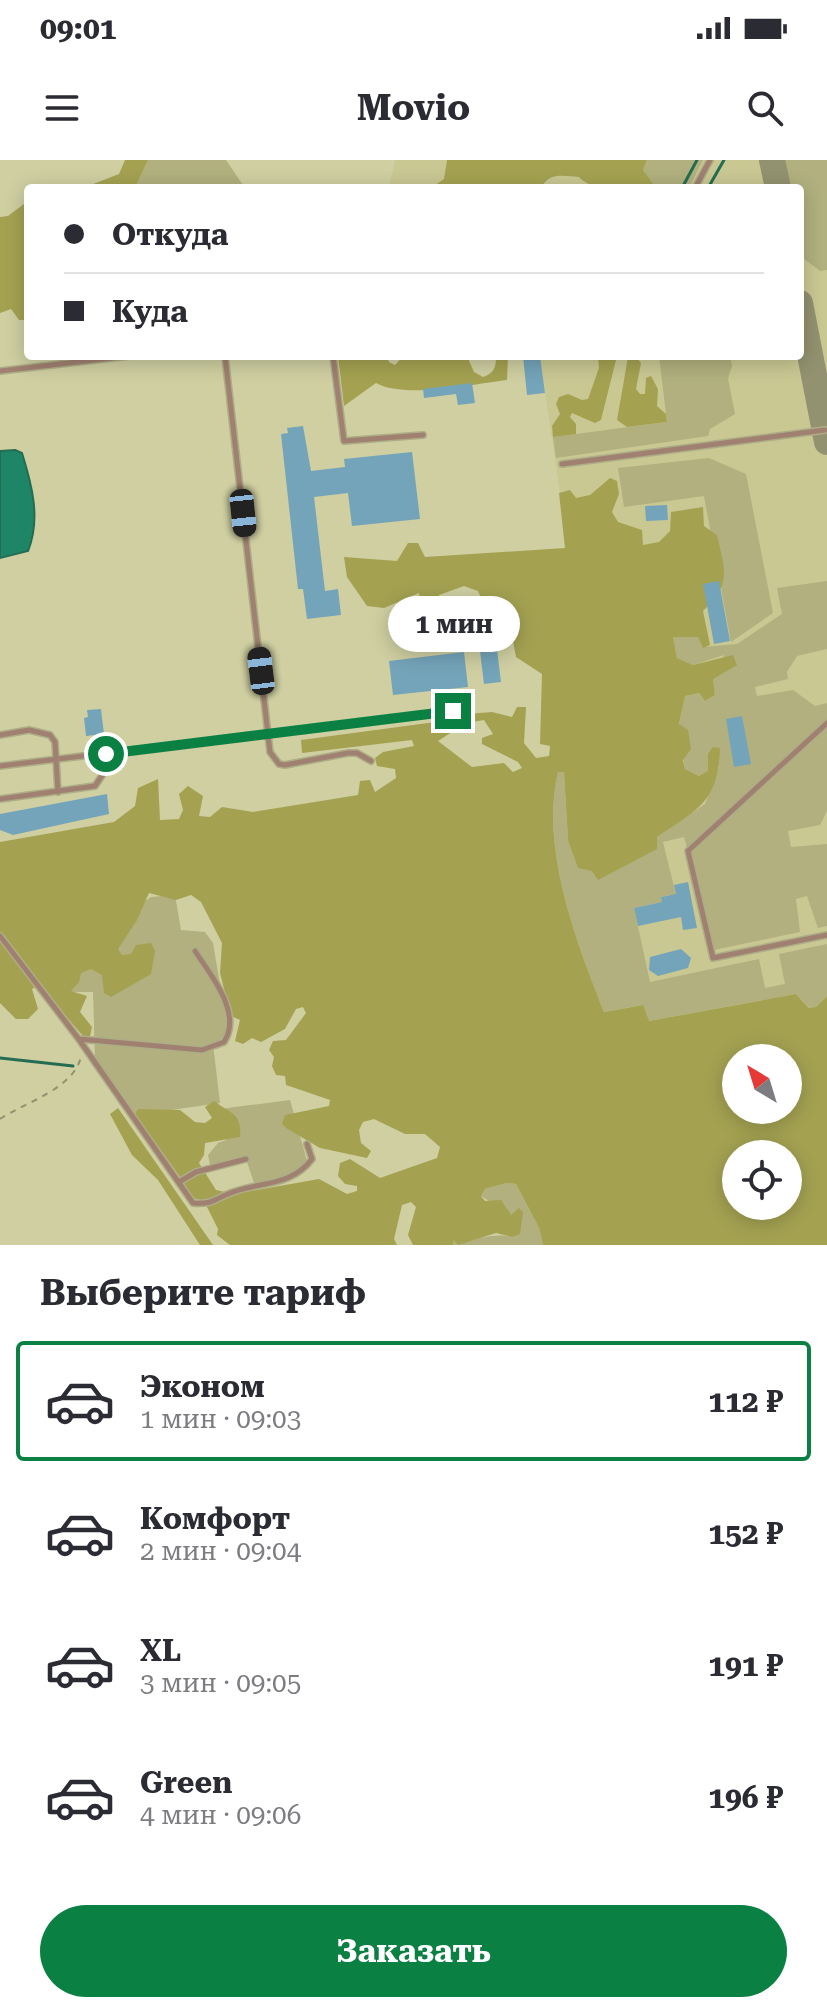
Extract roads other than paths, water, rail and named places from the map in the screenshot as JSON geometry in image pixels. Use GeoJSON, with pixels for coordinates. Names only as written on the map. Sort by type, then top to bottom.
{"type":"FeatureCollection","features":[{"type":"Feature","properties":{"kind":"lane"},"geometry":{"type":"LineString","coordinates":[[697,184],[710,160]]}},
{"type":"Feature","properties":{"kind":"lane"},"geometry":{"type":"LineString","coordinates":[[0,371],[95,360]]}},
{"type":"Feature","properties":{"kind":"lane"},"geometry":{"type":"LineString","coordinates":[[225,360],[270,752],[279,764],[348,753],[357,753],[371,761]]}},
{"type":"Feature","properties":{"kind":"lane"},"geometry":{"type":"LineString","coordinates":[[334,360],[344,441],[423,435]]}},
{"type":"Feature","properties":{"kind":"lane"},"geometry":{"type":"LineString","coordinates":[[562,464],[825,430]]}},
{"type":"Feature","properties":{"kind":"lane"},"geometry":{"type":"LineString","coordinates":[[0,766],[453,711]]}},
{"type":"Feature","properties":{"kind":"lane"},"geometry":{"type":"LineString","coordinates":[[827,723],[688,851],[713,958],[827,935]]}},
{"type":"Feature","properties":{"kind":"lane"},"geometry":{"type":"LineString","coordinates":[[0,735],[44,731],[55,742],[58,792]]}},
{"type":"Feature","properties":{"kind":"lane"},"geometry":{"type":"LineString","coordinates":[[0,799],[99,783],[107,768],[106,754]]}},
{"type":"Feature","properties":{"kind":"lane"},"geometry":{"type":"LineString","coordinates":[[0,936],[78,1038],[193,1203],[212,1204],[229,1193],[263,1187],[304,1170],[312,1159],[307,1144]]}},
{"type":"Feature","properties":{"kind":"lane"},"geometry":{"type":"LineString","coordinates":[[78,1038],[202,1050],[224,1042],[230,1026],[222,992],[195,951]]}},
{"type":"Feature","properties":{"kind":"lane"},"geometry":{"type":"LineString","coordinates":[[179,1182],[196,1172],[246,1159]]}},
{"type":"Feature","properties":{"kind":"waterway"},"geometry":{"type":"LineString","coordinates":[[684,184],[697,160]]}},
{"type":"Feature","properties":{"kind":"waterway"},"geometry":{"type":"LineString","coordinates":[[710,184],[724,160]]}},
{"type":"Feature","properties":{"kind":"waterway"},"geometry":{"type":"LineString","coordinates":[[0,1058],[73,1066]]}}]}
